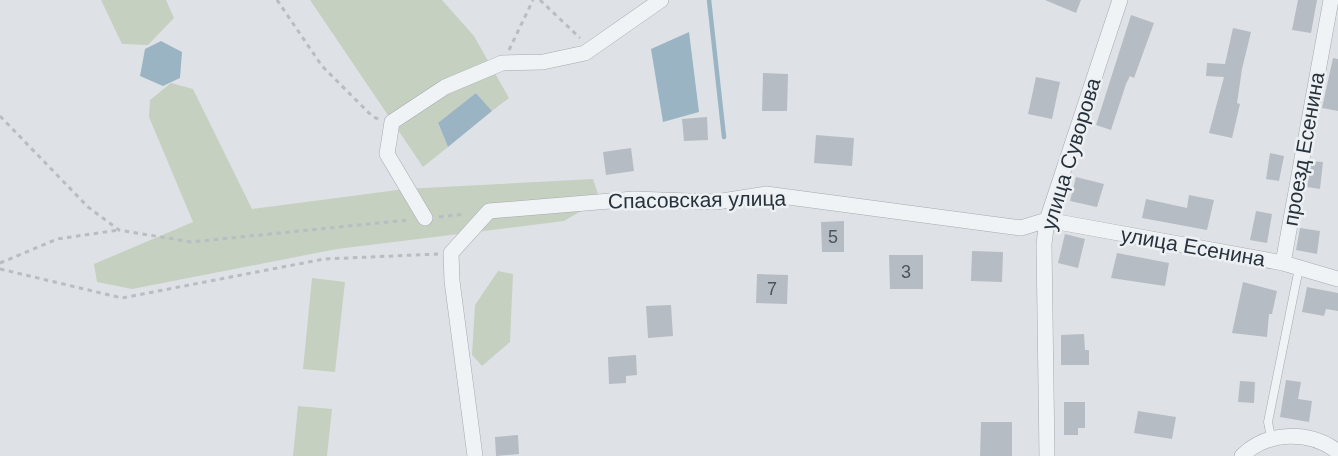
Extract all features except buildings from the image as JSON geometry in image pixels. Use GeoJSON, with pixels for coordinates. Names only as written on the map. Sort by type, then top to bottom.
{"type":"FeatureCollection","features":[{"type":"Feature","properties":{"kind":"street"},"geometry":{"type":"LineString","coordinates":[[425,218],[387,154],[393,122],[445,87],[502,63],[543,63],[585,53],[661,0]]}},
{"type":"Feature","properties":{"kind":"street","name":"улица Суворова"},"geometry":{"type":"LineString","coordinates":[[1047,456],[1044,243],[1047,220],[1120,0]]}},
{"type":"Feature","properties":{"kind":"street","name":"проезд Есенина"},"geometry":{"type":"LineString","coordinates":[[1283,263],[1332,0]]}},
{"type":"Feature","properties":{"kind":"street","name":"Спасовская улица"},"geometry":{"type":"LineString","coordinates":[[489,212],[634,199],[716,202],[766,194],[1021,228],[1047,220]]}},
{"type":"Feature","properties":{"kind":"street"},"geometry":{"type":"LineString","coordinates":[[475,456],[452,281],[452,254],[489,212]]}},
{"type":"Feature","properties":{"kind":"street","name":"улица Есенина"},"geometry":{"type":"LineString","coordinates":[[1047,220],[1283,263],[1338,279]]}},
{"type":"Feature","properties":{"kind":"street"},"geometry":{"type":"LineString","coordinates":[[1242,456],[1270,437],[1301,437],[1338,452]]}},
{"type":"Feature","properties":{"kind":"lane"},"geometry":{"type":"LineString","coordinates":[[1270,437],[1268,422],[1299,268]]}},
{"type":"Feature","properties":{"kind":"path"},"geometry":{"type":"LineString","coordinates":[[277,0],[322,66],[373,117],[393,122]]}},
{"type":"Feature","properties":{"kind":"path"},"geometry":{"type":"LineString","coordinates":[[502,63],[533,0]]}},
{"type":"Feature","properties":{"kind":"path"},"geometry":{"type":"LineString","coordinates":[[540,0],[592,48]]}},
{"type":"Feature","properties":{"kind":"path"},"geometry":{"type":"LineString","coordinates":[[0,116],[88,207],[119,230]]}},
{"type":"Feature","properties":{"kind":"path"},"geometry":{"type":"LineString","coordinates":[[0,263],[57,239],[119,230],[192,242],[489,212]]}},
{"type":"Feature","properties":{"kind":"path"},"geometry":{"type":"LineString","coordinates":[[0,269],[122,298],[324,259],[452,254]]}},
{"type":"Feature","properties":{"kind":"green space"},"geometry":{"type":"Polygon","coordinates":[[[101,0],[166,0],[174,18],[148,45],[122,44],[101,0]]]}},
{"type":"Feature","properties":{"kind":"green space"},"geometry":{"type":"Polygon","coordinates":[[[310,0],[442,0],[474,36],[509,98],[492,111],[476,93],[438,124],[448,147],[423,167],[310,0]]]}},
{"type":"Feature","properties":{"kind":"green space"},"geometry":{"type":"Polygon","coordinates":[[[171,83],[193,89],[252,209],[405,189],[593,179],[600,200],[564,221],[337,249],[132,289],[97,282],[94,264],[193,222],[149,117],[150,100],[171,83]]]}},
{"type":"Feature","properties":{"kind":"green space"},"geometry":{"type":"Polygon","coordinates":[[[498,271],[513,274],[510,342],[482,366],[472,355],[475,305],[498,271]]]}},
{"type":"Feature","properties":{"kind":"green space"},"geometry":{"type":"Polygon","coordinates":[[[312,278],[345,282],[335,372],[303,369],[312,278]]]}},
{"type":"Feature","properties":{"kind":"green space"},"geometry":{"type":"Polygon","coordinates":[[[298,406],[332,409],[327,456],[293,456],[298,406]]]}},
{"type":"Feature","properties":{"kind":"water"},"geometry":{"type":"Polygon","coordinates":[[[689,32],[699,112],[663,122],[651,49],[689,32]]]}},
{"type":"Feature","properties":{"kind":"water"},"geometry":{"type":"Polygon","coordinates":[[[161,41],[182,52],[180,78],[163,86],[140,76],[145,49],[161,41]]]}},
{"type":"Feature","properties":{"kind":"water"},"geometry":{"type":"Polygon","coordinates":[[[476,93],[492,111],[448,147],[438,123],[476,93]]]}},
{"type":"Feature","properties":{"kind":"waterway"},"geometry":{"type":"LineString","coordinates":[[709,0],[724,137]]}}]}
